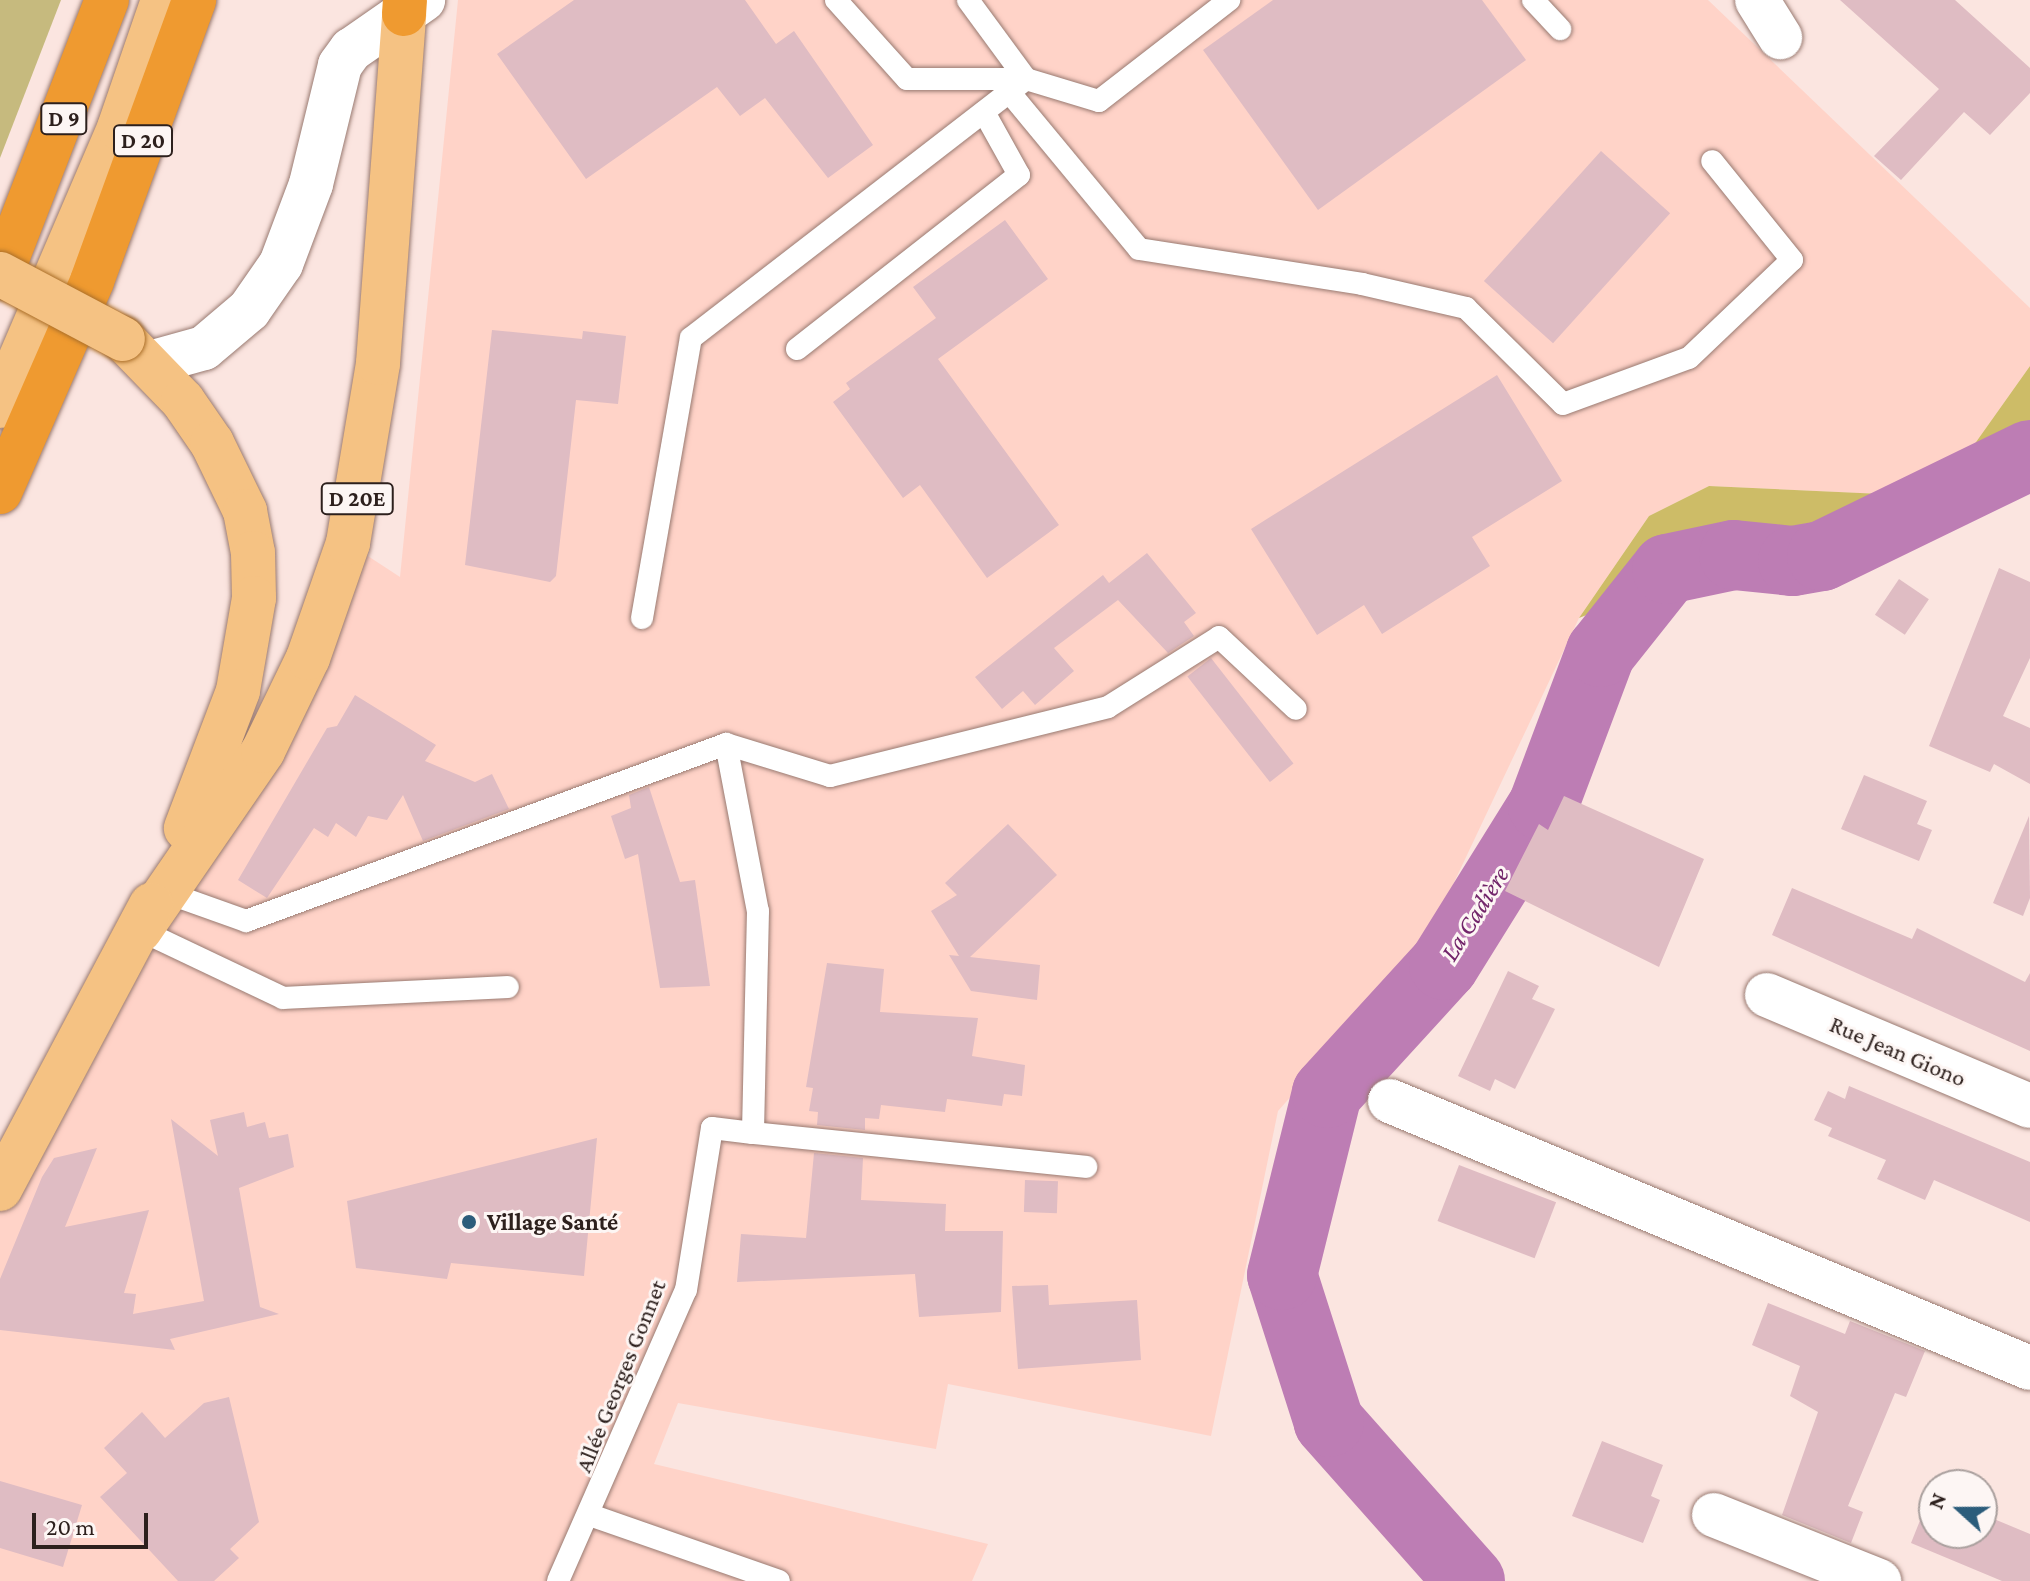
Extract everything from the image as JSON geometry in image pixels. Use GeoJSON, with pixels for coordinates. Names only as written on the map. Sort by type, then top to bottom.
{"type":"FeatureCollection","features":[{"type":"Feature","properties":{"kind":"highway","name":"D 9"},"geometry":{"type":"LineString","coordinates":[[0,276],[107,0]]}},
{"type":"Feature","properties":{"kind":"highway","name":"D 20"},"geometry":{"type":"LineString","coordinates":[[0,492],[92,281],[194,0]]}},
{"type":"Feature","properties":{"kind":"main road","name":"D 9"},"geometry":{"type":"LineString","coordinates":[[0,406],[119,128],[163,0]]}},
{"type":"Feature","properties":{"kind":"main road","name":"D 20E"},"geometry":{"type":"LineString","coordinates":[[140,930],[263,751],[308,658],[348,543],[378,363],[411,5]]}},
{"type":"Feature","properties":{"kind":"main road","name":"D 20E"},"geometry":{"type":"LineString","coordinates":[[0,276],[137,351],[183,401],[230,474],[248,525],[254,598],[238,691],[218,752],[140,930],[0,1189]]}},
{"type":"Feature","properties":{"kind":"street"},"geometry":{"type":"LineString","coordinates":[[1757,0],[1780,37]]}},
{"type":"Feature","properties":{"kind":"street","name":"D 20E"},"geometry":{"type":"LineString","coordinates":[[137,351],[204,348],[249,310],[281,264],[306,197],[340,65],[351,50],[411,5]]}},
{"type":"Feature","properties":{"kind":"street","name":"Rue Jean Giono"},"geometry":{"type":"LineString","coordinates":[[1767,995],[2030,1106]]}},
{"type":"Feature","properties":{"kind":"street"},"geometry":{"type":"LineString","coordinates":[[1390,1101],[2030,1368]]}},
{"type":"Feature","properties":{"kind":"street"},"geometry":{"type":"LineString","coordinates":[[1714,1515],[1879,1581]]}},
{"type":"Feature","properties":{"kind":"lane"},"geometry":{"type":"LineString","coordinates":[[836,0],[907,79],[1018,86],[1099,101],[1229,0]]}},
{"type":"Feature","properties":{"kind":"lane"},"geometry":{"type":"LineString","coordinates":[[968,0],[1018,86],[1139,249],[1362,284],[1466,308],[1563,404],[1689,358],[1792,260],[1712,161]]}},
{"type":"Feature","properties":{"kind":"lane"},"geometry":{"type":"LineString","coordinates":[[1533,0],[1560,29]]}},
{"type":"Feature","properties":{"kind":"lane"},"geometry":{"type":"LineString","coordinates":[[642,618],[691,338],[1018,86]]}},
{"type":"Feature","properties":{"kind":"lane"},"geometry":{"type":"LineString","coordinates":[[797,349],[1019,175],[984,112]]}},
{"type":"Feature","properties":{"kind":"lane"},"geometry":{"type":"LineString","coordinates":[[165,892],[246,921],[726,744],[830,776],[1108,707],[1219,637],[1296,709]]}},
{"type":"Feature","properties":{"kind":"lane"},"geometry":{"type":"LineString","coordinates":[[726,744],[758,911],[753,1133],[1086,1167]]}},
{"type":"Feature","properties":{"kind":"lane"},"geometry":{"type":"LineString","coordinates":[[140,930],[283,998],[508,987]]}},
{"type":"Feature","properties":{"kind":"lane","name":"Allée Georges Gonnet"},"geometry":{"type":"LineString","coordinates":[[558,1581],[590,1515],[686,1290],[712,1128],[753,1133]]}},
{"type":"Feature","properties":{"kind":"lane"},"geometry":{"type":"LineString","coordinates":[[590,1515],[779,1581]]}},
{"type":"Feature","properties":{"kind":"shaded area"},"geometry":{"type":"Polygon","coordinates":[[[0,0],[61,0],[0,158],[0,0]]]}},
{"type":"Feature","properties":{"kind":"shaded area"},"geometry":{"type":"Polygon","coordinates":[[[458,0],[1708,0],[2030,308],[2030,366],[1964,459],[1881,494],[1709,486],[1649,516],[1579,618],[1424,946],[1278,1111],[1211,1436],[948,1384],[936,1449],[678,1403],[654,1464],[988,1544],[972,1581],[0,1581],[0,1199],[263,750],[348,543],[400,577],[458,0]]]}},
{"type":"Feature","properties":{"kind":"shaded area"},"geometry":{"type":"Polygon","coordinates":[[[2030,366],[2030,482],[1834,588],[1703,569],[1579,618],[1649,516],[1709,486],[1882,494],[1964,459],[2030,366]]]}},
{"type":"Feature","properties":{"kind":"building"},"geometry":{"type":"Polygon","coordinates":[[[574,0],[745,0],[776,44],[794,31],[873,145],[828,178],[765,98],[740,116],[717,87],[586,179],[497,54],[574,0]]]}},
{"type":"Feature","properties":{"kind":"building"},"geometry":{"type":"Polygon","coordinates":[[[1273,0],[1482,0],[1526,60],[1318,210],[1203,50],[1273,0]]]}},
{"type":"Feature","properties":{"kind":"building"},"geometry":{"type":"Polygon","coordinates":[[[1840,0],[1955,0],[2030,68],[2030,93],[1990,135],[1964,112],[1901,180],[1874,156],[1939,89],[1840,0]]]}},
{"type":"Feature","properties":{"kind":"building"},"geometry":{"type":"Polygon","coordinates":[[[1601,151],[1670,213],[1553,343],[1484,281],[1601,151]]]}},
{"type":"Feature","properties":{"kind":"building"},"geometry":{"type":"Polygon","coordinates":[[[1005,220],[1048,279],[938,359],[1059,525],[987,578],[920,485],[903,498],[833,402],[850,389],[846,383],[936,318],[913,287],[1005,220]]]}},
{"type":"Feature","properties":{"kind":"building"},"geometry":{"type":"Polygon","coordinates":[[[492,330],[582,339],[583,331],[626,336],[618,404],[576,400],[556,576],[550,582],[465,565],[492,330]]]}},
{"type":"Feature","properties":{"kind":"building"},"geometry":{"type":"Polygon","coordinates":[[[1497,375],[1562,481],[1472,537],[1490,566],[1382,634],[1364,605],[1317,635],[1251,529],[1497,375]]]}},
{"type":"Feature","properties":{"kind":"building"},"geometry":{"type":"Polygon","coordinates":[[[1147,553],[1196,613],[1184,622],[1194,636],[1168,653],[1118,600],[1054,648],[1074,671],[1035,705],[1023,691],[1002,709],[975,677],[1103,575],[1109,583],[1147,553]]]}},
{"type":"Feature","properties":{"kind":"building"},"geometry":{"type":"Polygon","coordinates":[[[1999,568],[2030,582],[2030,658],[2003,716],[2030,728],[2030,784],[1994,764],[1990,772],[1929,746],[1999,568]]]}},
{"type":"Feature","properties":{"kind":"building"},"geometry":{"type":"Polygon","coordinates":[[[1899,579],[1929,599],[1905,635],[1875,615],[1899,579]]]}},
{"type":"Feature","properties":{"kind":"building"},"geometry":{"type":"Polygon","coordinates":[[[1211,658],[1293,764],[1270,782],[1187,676],[1211,658]]]}},
{"type":"Feature","properties":{"kind":"building"},"geometry":{"type":"Polygon","coordinates":[[[355,695],[436,745],[425,761],[475,782],[492,774],[509,809],[423,841],[403,795],[387,820],[368,816],[356,837],[336,823],[328,837],[314,828],[267,898],[238,880],[327,728],[337,726],[355,695]]]}},
{"type":"Feature","properties":{"kind":"building"},"geometry":{"type":"Polygon","coordinates":[[[1864,775],[1927,801],[1917,824],[1932,830],[1919,861],[1841,829],[1864,775]]]}},
{"type":"Feature","properties":{"kind":"building"},"geometry":{"type":"Polygon","coordinates":[[[649,787],[680,882],[695,880],[710,986],[660,988],[638,854],[625,859],[611,816],[631,808],[629,795],[649,787]]]}},
{"type":"Feature","properties":{"kind":"building"},"geometry":{"type":"Polygon","coordinates":[[[1564,796],[1704,859],[1659,967],[1505,891],[1539,824],[1548,830],[1564,796]]]}},
{"type":"Feature","properties":{"kind":"building"},"geometry":{"type":"Polygon","coordinates":[[[2029,816],[2030,898],[2023,916],[1993,903],[2029,816]]]}},
{"type":"Feature","properties":{"kind":"building"},"geometry":{"type":"Polygon","coordinates":[[[1008,824],[1057,875],[970,957],[1040,965],[1037,1000],[971,991],[949,955],[959,956],[931,911],[957,895],[945,883],[1008,824]]]}},
{"type":"Feature","properties":{"kind":"building"},"geometry":{"type":"Polygon","coordinates":[[[1792,888],[1912,939],[1917,928],[2025,982],[2030,973],[2030,1051],[1772,935],[1792,888]]]}},
{"type":"Feature","properties":{"kind":"building"},"geometry":{"type":"Polygon","coordinates":[[[827,963],[884,969],[880,1012],[978,1018],[972,1056],[1025,1065],[1022,1096],[1004,1094],[1002,1106],[947,1099],[945,1112],[881,1105],[879,1119],[865,1118],[865,1130],[817,1125],[818,1112],[809,1111],[813,1088],[806,1087],[827,963]]]}},
{"type":"Feature","properties":{"kind":"building"},"geometry":{"type":"Polygon","coordinates":[[[1508,971],[1539,986],[1532,999],[1555,1009],[1515,1089],[1495,1079],[1490,1091],[1458,1076],[1508,971]]]}},
{"type":"Feature","properties":{"kind":"building"},"geometry":{"type":"Polygon","coordinates":[[[1849,1086],[2030,1162],[2030,1222],[1934,1180],[1925,1200],[1877,1179],[1886,1160],[1828,1136],[1832,1128],[1814,1120],[1828,1091],[1845,1099],[1849,1086]]]}},
{"type":"Feature","properties":{"kind":"building"},"geometry":{"type":"Polygon","coordinates":[[[244,1112],[247,1127],[265,1122],[269,1138],[288,1134],[294,1167],[239,1188],[260,1307],[279,1314],[170,1339],[175,1350],[0,1330],[0,1279],[42,1177],[54,1158],[97,1148],[65,1227],[149,1210],[124,1293],[136,1294],[133,1314],[204,1301],[171,1119],[218,1156],[210,1120],[244,1112]]]}},
{"type":"Feature","properties":{"kind":"building","name":"Village Santé"},"geometry":{"type":"Polygon","coordinates":[[[597,1138],[584,1276],[451,1263],[447,1279],[356,1268],[347,1201],[597,1138]]]}},
{"type":"Feature","properties":{"kind":"building"},"geometry":{"type":"Polygon","coordinates":[[[814,1153],[863,1158],[861,1200],[946,1204],[945,1231],[1003,1231],[1001,1312],[919,1317],[915,1274],[737,1282],[741,1234],[806,1238],[814,1153]]]}},
{"type":"Feature","properties":{"kind":"building"},"geometry":{"type":"Polygon","coordinates":[[[1459,1165],[1556,1202],[1535,1258],[1437,1221],[1459,1165]]]}},
{"type":"Feature","properties":{"kind":"building"},"geometry":{"type":"Polygon","coordinates":[[[1025,1180],[1058,1181],[1057,1213],[1024,1212],[1025,1180]]]}},
{"type":"Feature","properties":{"kind":"building"},"geometry":{"type":"Polygon","coordinates":[[[1048,1285],[1049,1305],[1137,1300],[1141,1360],[1018,1369],[1012,1286],[1048,1285]]]}},
{"type":"Feature","properties":{"kind":"building"},"geometry":{"type":"Polygon","coordinates":[[[1768,1303],[1845,1334],[1850,1321],[1925,1351],[1906,1397],[1895,1393],[1848,1506],[1863,1512],[1851,1543],[1782,1515],[1818,1412],[1790,1396],[1800,1366],[1752,1345],[1768,1303]]]}},
{"type":"Feature","properties":{"kind":"building"},"geometry":{"type":"Polygon","coordinates":[[[229,1397],[259,1522],[230,1549],[239,1558],[214,1581],[178,1581],[100,1497],[127,1473],[104,1448],[142,1412],[165,1438],[204,1403],[229,1397]]]}},
{"type":"Feature","properties":{"kind":"building"},"geometry":{"type":"Polygon","coordinates":[[[1602,1441],[1663,1465],[1651,1496],[1660,1500],[1643,1543],[1572,1516],[1602,1441]]]}},
{"type":"Feature","properties":{"kind":"building"},"geometry":{"type":"Polygon","coordinates":[[[0,1481],[82,1505],[63,1567],[0,1548],[0,1481]]]}},
{"type":"Feature","properties":{"kind":"building"},"geometry":{"type":"Polygon","coordinates":[[[1998,1521],[2030,1534],[2030,1581],[2002,1581],[1925,1549],[1998,1549],[1998,1521]]]}},
{"type":"Feature","properties":{"kind":"building"},"geometry":{"type":"Polygon","coordinates":[[[1918,1526],[1918,1546],[1911,1543],[1918,1526]]]}},
{"type":"Feature","properties":{"kind":"waterway","name":"La Cadière"},"geometry":{"type":"LineString","coordinates":[[1470,1581],[1329,1422],[1282,1275],[1327,1093],[1444,965],[1543,806],[1601,652],[1667,569],[1734,555],[1793,561],[1822,556],[2030,455]]}},
{"type":"Feature","properties":{"kind":"place","name":"Village Santé"},"geometry":{"type":"Point","coordinates":[469,1222]}}]}
